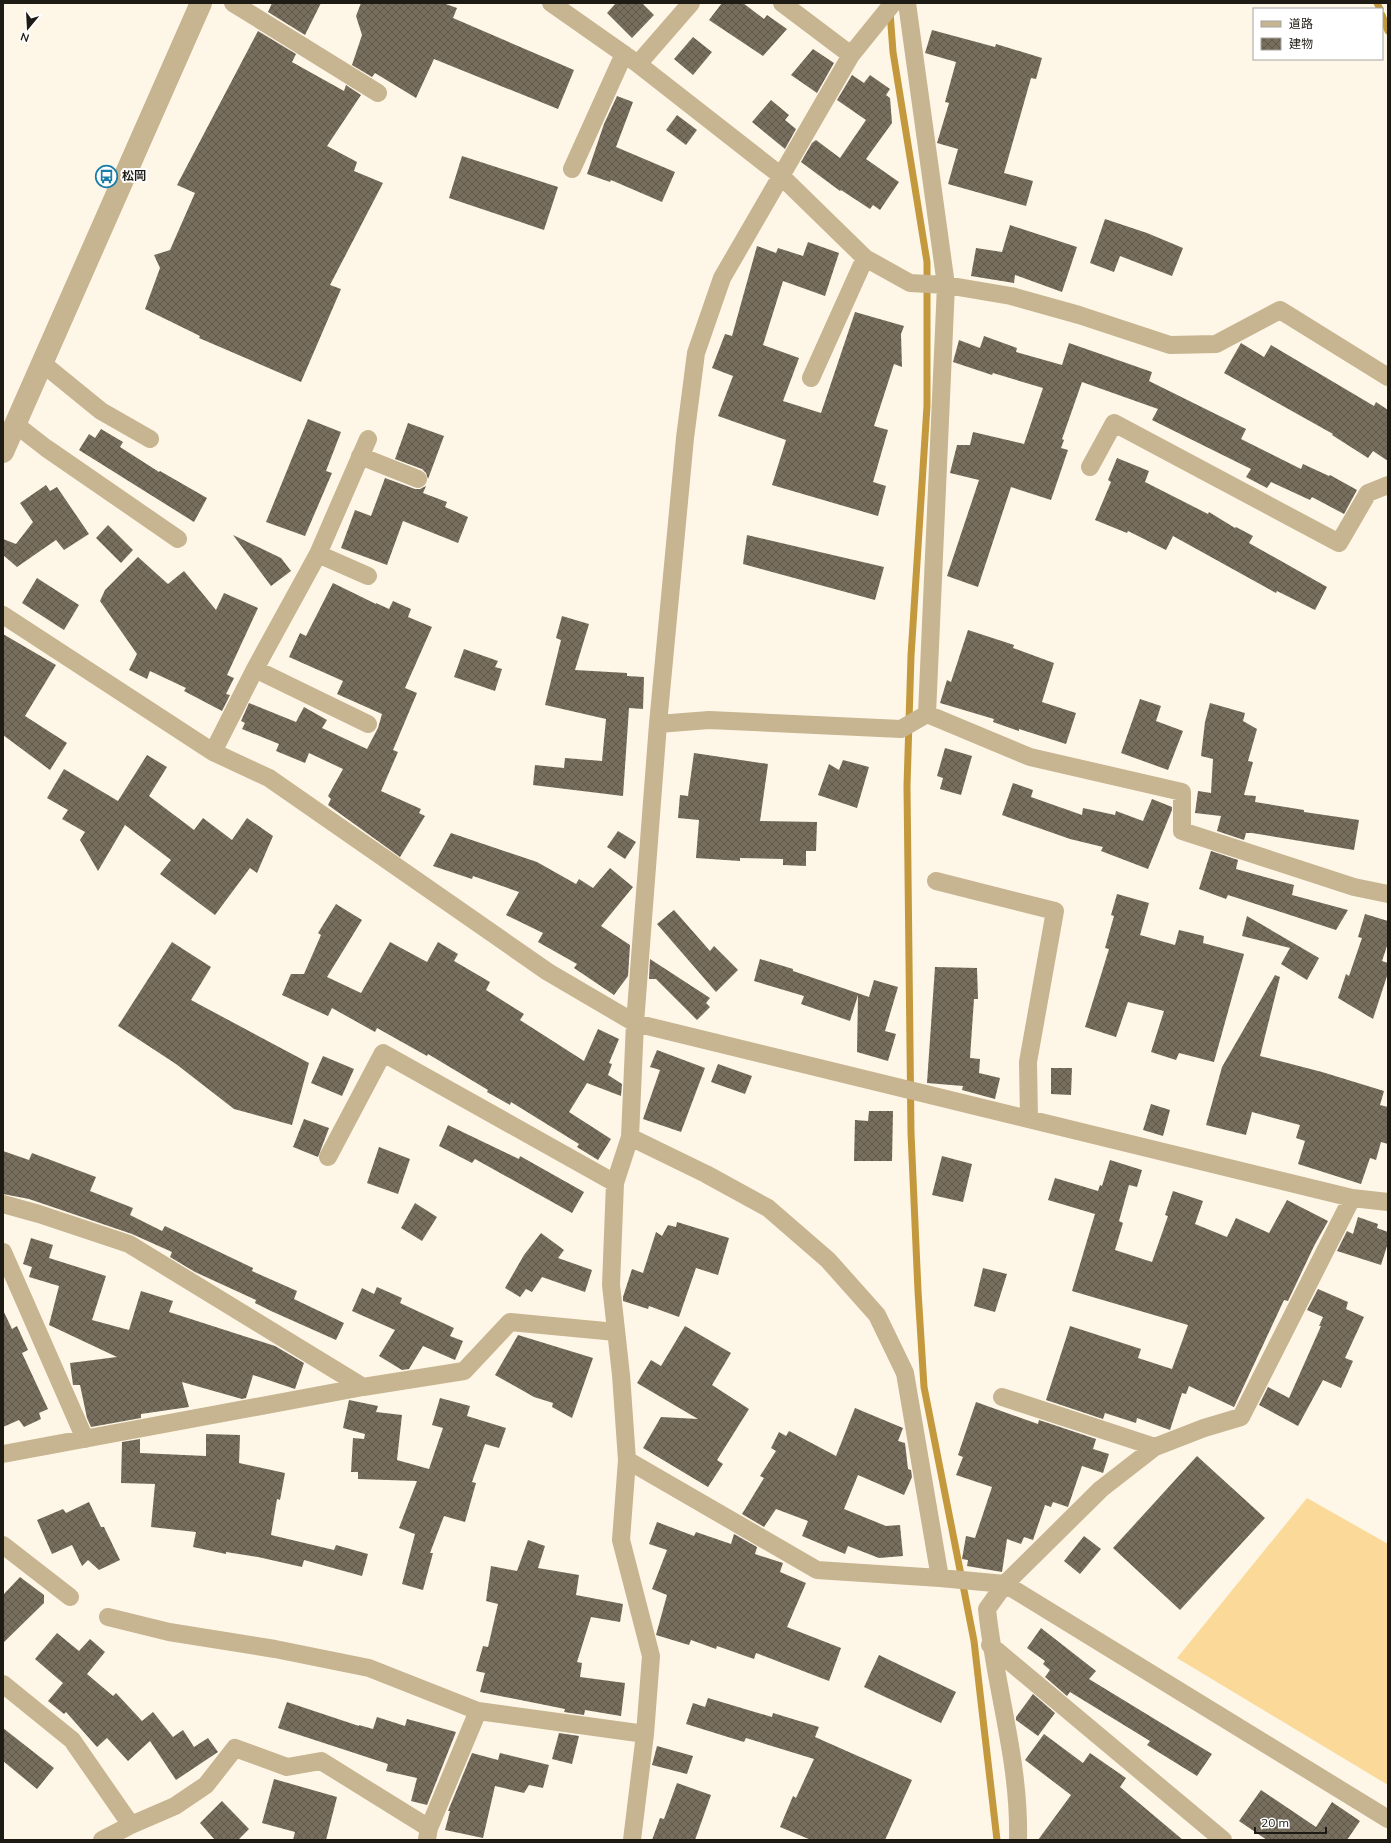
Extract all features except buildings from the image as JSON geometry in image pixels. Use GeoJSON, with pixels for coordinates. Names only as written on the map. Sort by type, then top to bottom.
{"type":"FeatureCollection","features":[{"type":"Feature","properties":{"kind":"street"},"geometry":{"type":"LineString","coordinates":[[3,452],[201,3]]}},
{"type":"Feature","properties":{"kind":"street"},"geometry":{"type":"LineString","coordinates":[[233,3],[378,93]]}},
{"type":"Feature","properties":{"kind":"street"},"geometry":{"type":"LineString","coordinates":[[551,3],[631,59],[780,175],[865,258],[910,283],[946,285],[1011,296],[1079,315],[1170,345],[1216,344],[1280,310],[1388,377]]}},
{"type":"Feature","properties":{"kind":"street"},"geometry":{"type":"LineString","coordinates":[[572,169],[631,59],[691,3]]}},
{"type":"Feature","properties":{"kind":"street"},"geometry":{"type":"LineString","coordinates":[[782,3],[851,55]]}},
{"type":"Feature","properties":{"kind":"street"},"geometry":{"type":"LineString","coordinates":[[632,1840],[645,1734],[651,1656],[621,1540],[627,1460],[611,1285],[615,1183],[630,1137],[635,1023],[658,724],[685,438],[696,353],[722,278],[780,175],[851,55],[892,3]]}},
{"type":"Feature","properties":{"kind":"street"},"geometry":{"type":"LineString","coordinates":[[908,3],[946,285],[926,715]]}},
{"type":"Feature","properties":{"kind":"street"},"geometry":{"type":"LineString","coordinates":[[811,378],[865,258]]}},
{"type":"Feature","properties":{"kind":"street"},"geometry":{"type":"LineString","coordinates":[[42,363],[101,411],[150,439]]}},
{"type":"Feature","properties":{"kind":"street"},"geometry":{"type":"LineString","coordinates":[[1090,467],[1114,423],[1339,543],[1368,493],[1388,485]]}},
{"type":"Feature","properties":{"kind":"street"},"geometry":{"type":"LineString","coordinates":[[15,424],[46,448],[178,539]]}},
{"type":"Feature","properties":{"kind":"street"},"geometry":{"type":"LineString","coordinates":[[214,752],[255,669],[318,554],[368,439]]}},
{"type":"Feature","properties":{"kind":"street"},"geometry":{"type":"LineString","coordinates":[[360,456],[418,479]]}},
{"type":"Feature","properties":{"kind":"street"},"geometry":{"type":"LineString","coordinates":[[318,554],[368,576]]}},
{"type":"Feature","properties":{"kind":"street"},"geometry":{"type":"LineString","coordinates":[[3,615],[214,752],[269,778],[548,972],[635,1023],[1352,1198],[1388,1202]]}},
{"type":"Feature","properties":{"kind":"street"},"geometry":{"type":"LineString","coordinates":[[255,669],[368,724]]}},
{"type":"Feature","properties":{"kind":"street"},"geometry":{"type":"LineString","coordinates":[[658,724],[709,720],[901,729],[926,715]]}},
{"type":"Feature","properties":{"kind":"street"},"geometry":{"type":"LineString","coordinates":[[926,715],[1030,757],[1182,792],[1182,830],[1354,887],[1388,894]]}},
{"type":"Feature","properties":{"kind":"street"},"geometry":{"type":"LineString","coordinates":[[936,881],[1055,911],[1028,1062],[1029,1119]]}},
{"type":"Feature","properties":{"kind":"street"},"geometry":{"type":"LineString","coordinates":[[328,1157],[383,1053],[615,1183]]}},
{"type":"Feature","properties":{"kind":"street"},"geometry":{"type":"LineString","coordinates":[[630,1137],[706,1174],[768,1208],[828,1260],[877,1315],[905,1373],[943,1578]]}},
{"type":"Feature","properties":{"kind":"street"},"geometry":{"type":"LineString","coordinates":[[1018,1840],[1019,1820],[1011,1741],[990,1645],[987,1609],[1005,1584],[1101,1489],[1155,1447],[1241,1417],[1352,1198]]}},
{"type":"Feature","properties":{"kind":"street"},"geometry":{"type":"LineString","coordinates":[[3,1204],[129,1244],[363,1387]]}},
{"type":"Feature","properties":{"kind":"street"},"geometry":{"type":"LineString","coordinates":[[3,1252],[85,1438]]}},
{"type":"Feature","properties":{"kind":"street"},"geometry":{"type":"LineString","coordinates":[[3,1454],[363,1387],[464,1371],[510,1322],[616,1332]]}},
{"type":"Feature","properties":{"kind":"street"},"geometry":{"type":"LineString","coordinates":[[1002,1397],[1155,1447]]}},
{"type":"Feature","properties":{"kind":"street"},"geometry":{"type":"LineString","coordinates":[[627,1460],[817,1570],[943,1578],[1005,1584],[1388,1819]]}},
{"type":"Feature","properties":{"kind":"street"},"geometry":{"type":"LineString","coordinates":[[3,1546],[70,1597]]}},
{"type":"Feature","properties":{"kind":"street"},"geometry":{"type":"LineString","coordinates":[[108,1617],[169,1632],[275,1649],[369,1668],[478,1711],[645,1734]]}},
{"type":"Feature","properties":{"kind":"street"},"geometry":{"type":"LineString","coordinates":[[990,1645],[1223,1840]]}},
{"type":"Feature","properties":{"kind":"street"},"geometry":{"type":"LineString","coordinates":[[3,1684],[72,1740],[131,1825]]}},
{"type":"Feature","properties":{"kind":"street"},"geometry":{"type":"LineString","coordinates":[[102,1840],[131,1825],[176,1806],[206,1785],[235,1748],[287,1767],[321,1761],[428,1834],[478,1711]]}},
{"type":"Feature","properties":{"kind":"shaded area"},"geometry":{"type":"Polygon","coordinates":[[[1307,1498],[1388,1544],[1388,1785],[1177,1658],[1307,1498]]]}},
{"type":"Feature","properties":{"kind":"waterway"},"geometry":{"type":"LineString","coordinates":[[1377,3],[1380,8]]}},
{"type":"Feature","properties":{"kind":"waterway"},"geometry":{"type":"LineString","coordinates":[[890,12],[893,52],[927,262],[927,406],[911,656],[907,786],[911,1133],[918,1291],[924,1387],[974,1641],[997,1840]]}},
{"type":"Feature","properties":{"kind":"waterway"},"geometry":{"type":"LineString","coordinates":[[1383,18],[1388,31]]}},
{"type":"Feature","properties":{"kind":"place","name":"松岡"},"geometry":{"type":"Point","coordinates":[107,176]}}]}
